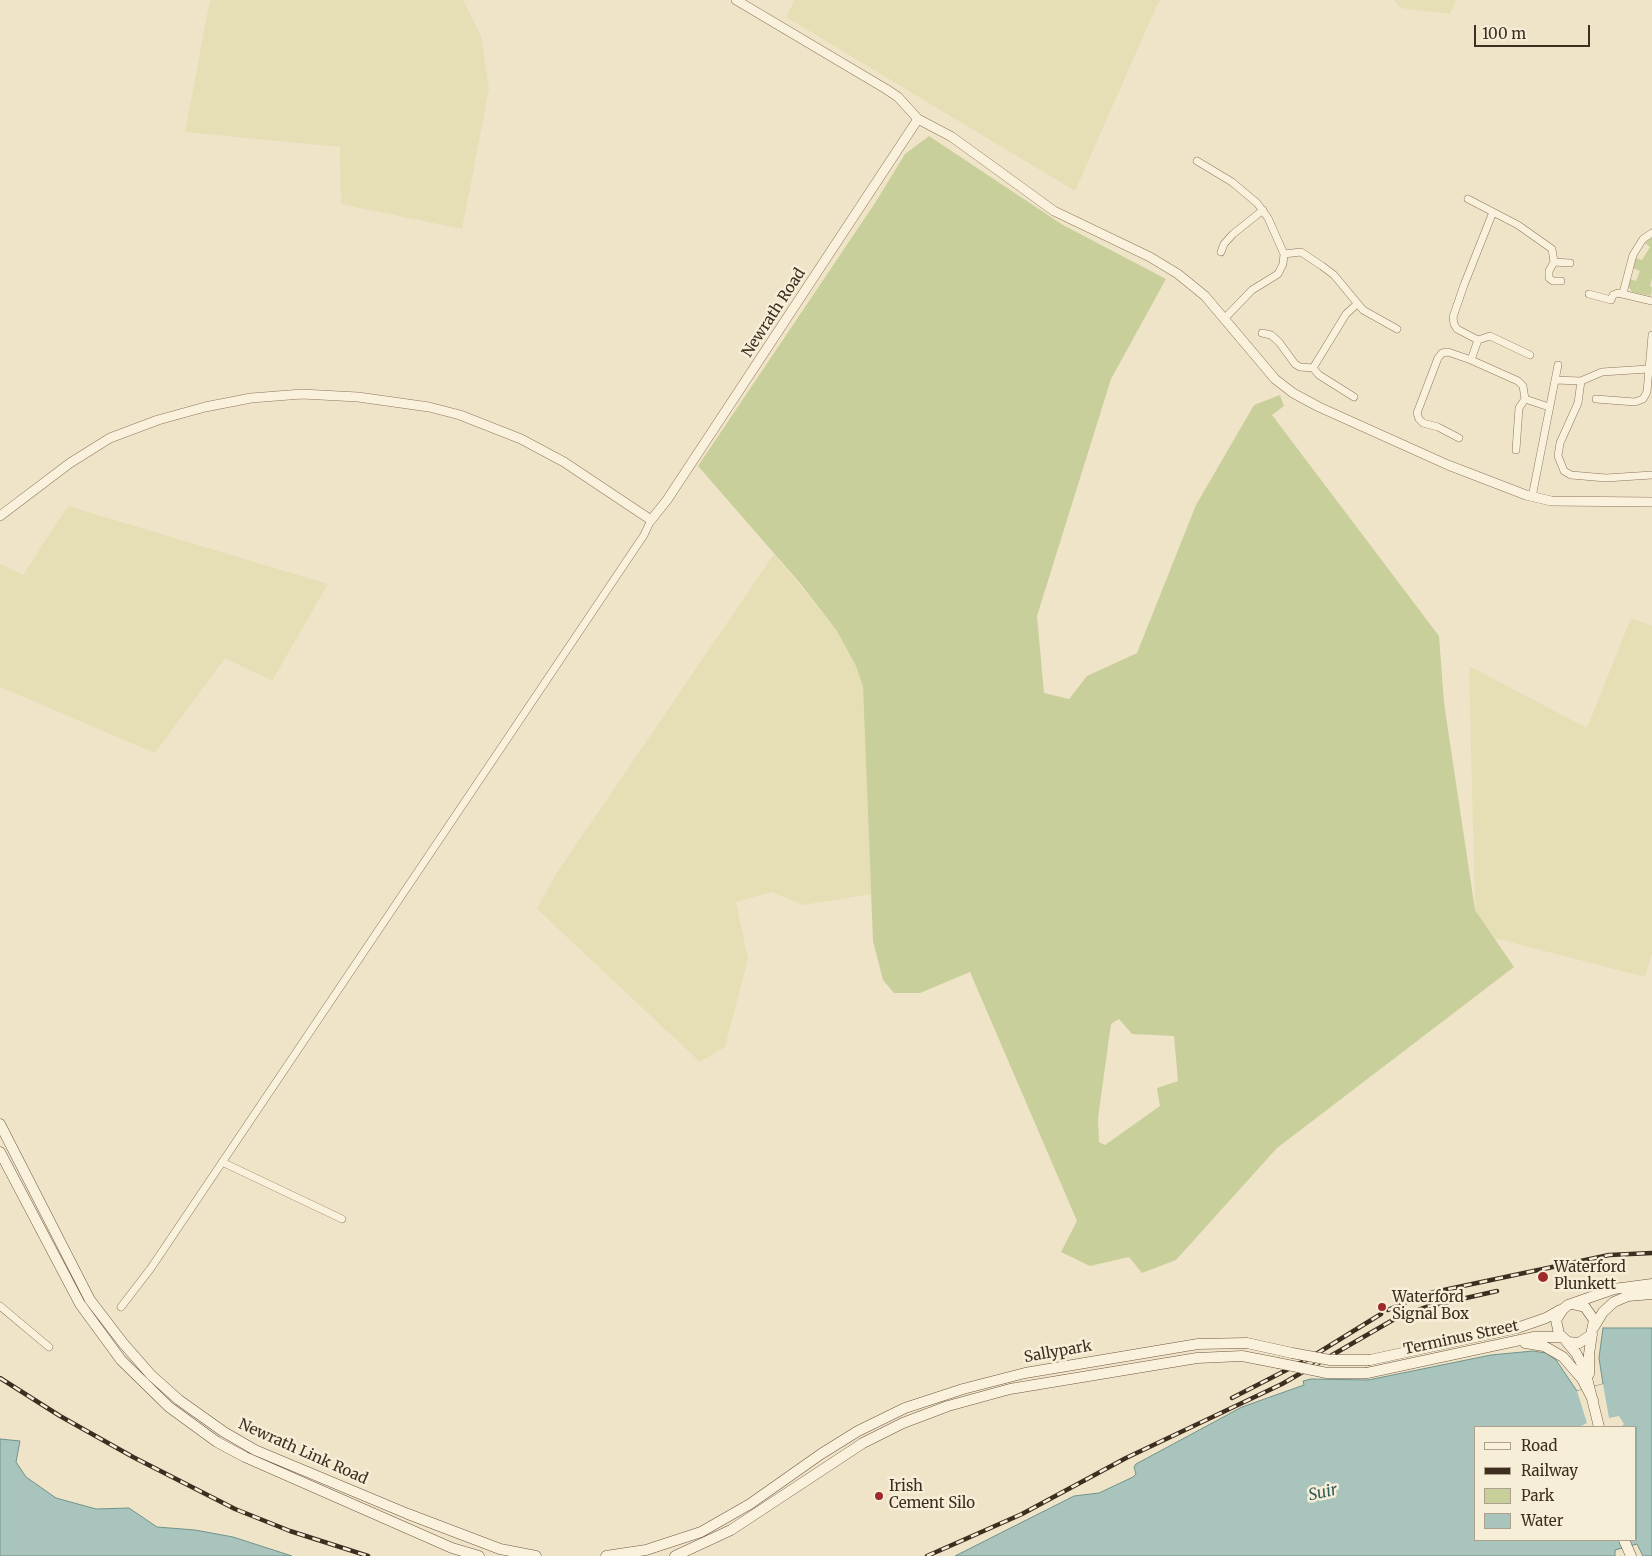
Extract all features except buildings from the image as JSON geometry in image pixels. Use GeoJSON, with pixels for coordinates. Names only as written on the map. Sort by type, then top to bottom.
{"type":"FeatureCollection","features":[{"type":"Feature","properties":{"kind":"main road","name":"Newrath Link Road"},"geometry":{"type":"LineString","coordinates":[[0,1124],[90,1300],[123,1343],[151,1375],[179,1400],[218,1428],[255,1450],[473,1539],[500,1549],[536,1556]]}},
{"type":"Feature","properties":{"kind":"main road","name":"Newrath Link Road"},"geometry":{"type":"LineString","coordinates":[[0,1152],[80,1304],[121,1360],[169,1407],[217,1442],[245,1457],[443,1545],[479,1556]]}},
{"type":"Feature","properties":{"kind":"main road","name":"Terminus Street"},"geometry":{"type":"LineString","coordinates":[[1370,1360],[1533,1324],[1572,1305],[1614,1289],[1652,1284]]}},
{"type":"Feature","properties":{"kind":"main road"},"geometry":{"type":"LineString","coordinates":[[1563,1338],[1579,1343],[1588,1338],[1607,1308],[1619,1299],[1652,1294]]}},
{"type":"Feature","properties":{"kind":"main road"},"geometry":{"type":"LineString","coordinates":[[1593,1400],[1589,1364],[1595,1326],[1589,1310],[1582,1305],[1572,1305],[1558,1314],[1556,1324],[1563,1338],[1583,1365],[1599,1426]]}},
{"type":"Feature","properties":{"kind":"main road","name":"Terminus Street"},"geometry":{"type":"LineString","coordinates":[[1368,1373],[1540,1336],[1563,1338]]}},
{"type":"Feature","properties":{"kind":"main road","name":"Sallypark"},"geometry":{"type":"LineString","coordinates":[[606,1556],[646,1550],[689,1537],[726,1520],[821,1454],[882,1419],[930,1399],[994,1380],[1210,1343],[1247,1343],[1330,1360],[1370,1360]]}},
{"type":"Feature","properties":{"kind":"main road"},"geometry":{"type":"LineString","coordinates":[[1500,1345],[1534,1344],[1553,1350],[1574,1369],[1593,1400]]}},
{"type":"Feature","properties":{"kind":"main road","name":"Sallypark"},"geometry":{"type":"LineString","coordinates":[[675,1556],[720,1537],[838,1458],[890,1429],[933,1411],[987,1394],[1071,1378],[1208,1356],[1242,1356],[1327,1373],[1368,1373]]}},
{"type":"Feature","properties":{"kind":"street"},"geometry":{"type":"LineString","coordinates":[[736,0],[886,88],[898,97],[918,119],[952,137],[1054,211],[1168,267],[1191,283],[1225,318],[1264,369],[1293,393],[1319,407],[1448,465],[1532,497],[1564,502],[1652,502]]}},
{"type":"Feature","properties":{"kind":"street","name":"Newrath Road"},"geometry":{"type":"LineString","coordinates":[[651,520],[667,500],[918,119]]}},
{"type":"Feature","properties":{"kind":"street"},"geometry":{"type":"LineString","coordinates":[[1197,160],[1232,182],[1263,210],[1284,254],[1283,264],[1278,274],[1252,290],[1225,318]]}},
{"type":"Feature","properties":{"kind":"street"},"geometry":{"type":"LineString","coordinates":[[1468,199],[1518,225],[1545,243],[1554,254],[1554,262],[1549,271],[1549,278],[1553,281],[1561,281]]}},
{"type":"Feature","properties":{"kind":"street"},"geometry":{"type":"LineString","coordinates":[[1221,252],[1224,244],[1233,234],[1263,210]]}},
{"type":"Feature","properties":{"kind":"street"},"geometry":{"type":"LineString","coordinates":[[1493,212],[1481,238],[1454,317],[1454,324],[1457,329],[1478,340],[1490,336],[1530,355]]}},
{"type":"Feature","properties":{"kind":"street"},"geometry":{"type":"LineString","coordinates":[[1623,293],[1633,255],[1642,239],[1652,233]]}},
{"type":"Feature","properties":{"kind":"street"},"geometry":{"type":"LineString","coordinates":[[1284,254],[1294,251],[1301,252],[1322,266],[1340,282],[1357,304],[1370,315],[1397,329]]}},
{"type":"Feature","properties":{"kind":"street"},"geometry":{"type":"LineString","coordinates":[[1554,262],[1570,263]]}},
{"type":"Feature","properties":{"kind":"street"},"geometry":{"type":"LineString","coordinates":[[1589,294],[1611,300],[1613,295],[1623,293],[1652,301]]}},
{"type":"Feature","properties":{"kind":"street"},"geometry":{"type":"LineString","coordinates":[[1313,368],[1346,314],[1357,304]]}},
{"type":"Feature","properties":{"kind":"street"},"geometry":{"type":"LineString","coordinates":[[1262,332],[1272,336],[1279,342],[1295,364],[1313,368],[1319,375],[1354,397]]}},
{"type":"Feature","properties":{"kind":"street"},"geometry":{"type":"LineString","coordinates":[[1596,399],[1635,402],[1643,399],[1647,392],[1652,335]]}},
{"type":"Feature","properties":{"kind":"street"},"geometry":{"type":"LineString","coordinates":[[1471,360],[1478,340]]}},
{"type":"Feature","properties":{"kind":"street"},"geometry":{"type":"LineString","coordinates":[[1459,438],[1438,427],[1423,422],[1419,419],[1418,413],[1438,358],[1442,353],[1448,352],[1471,360],[1523,386],[1525,399],[1519,408],[1516,450]]}},
{"type":"Feature","properties":{"kind":"street"},"geometry":{"type":"LineString","coordinates":[[1532,497],[1558,365]]}},
{"type":"Feature","properties":{"kind":"street"},"geometry":{"type":"LineString","coordinates":[[1555,380],[1581,382],[1602,372],[1648,369]]}},
{"type":"Feature","properties":{"kind":"street"},"geometry":{"type":"LineString","coordinates":[[1581,382],[1578,403],[1560,443],[1558,456],[1564,471],[1571,475],[1606,478],[1652,475]]}},
{"type":"Feature","properties":{"kind":"street"},"geometry":{"type":"LineString","coordinates":[[0,516],[70,462],[110,438],[158,420],[205,407],[252,398],[302,394],[358,397],[430,407],[460,415],[521,439],[564,462],[651,520],[640,541],[222,1162],[121,1307]]}},
{"type":"Feature","properties":{"kind":"street"},"geometry":{"type":"LineString","coordinates":[[1525,399],[1549,407]]}},
{"type":"Feature","properties":{"kind":"street"},"geometry":{"type":"LineString","coordinates":[[222,1162],[342,1219]]}},
{"type":"Feature","properties":{"kind":"street"},"geometry":{"type":"LineString","coordinates":[[0,1306],[49,1347]]}},
{"type":"Feature","properties":{"kind":"shaded area"},"geometry":{"type":"Polygon","coordinates":[[[210,0],[463,0],[481,36],[489,89],[462,229],[341,204],[340,147],[185,132],[210,0]]]}},
{"type":"Feature","properties":{"kind":"shaded area"},"geometry":{"type":"Polygon","coordinates":[[[795,0],[1162,0],[1158,3],[1075,191],[786,17],[795,0]]]}},
{"type":"Feature","properties":{"kind":"shaded area"},"geometry":{"type":"Polygon","coordinates":[[[1394,0],[1456,0],[1450,14],[1400,8],[1394,0]]]}},
{"type":"Feature","properties":{"kind":"shaded area"},"geometry":{"type":"Polygon","coordinates":[[[68,506],[328,584],[272,681],[225,658],[155,753],[0,687],[0,564],[23,575],[68,506]]]}},
{"type":"Feature","properties":{"kind":"shaded area"},"geometry":{"type":"Polygon","coordinates":[[[774,554],[837,631],[856,666],[863,687],[871,894],[803,905],[772,892],[736,902],[748,959],[725,1047],[700,1062],[537,909],[556,874],[774,554]]]}},
{"type":"Feature","properties":{"kind":"shaded area"},"geometry":{"type":"Polygon","coordinates":[[[1631,618],[1652,626],[1652,953],[1645,977],[1494,938],[1475,910],[1469,666],[1587,728],[1631,618]]]}},
{"type":"Feature","properties":{"kind":"green space"},"geometry":{"type":"Polygon","coordinates":[[[929,136],[1063,225],[1166,279],[1111,379],[1037,616],[1044,693],[1069,699],[1087,676],[1137,653],[1196,505],[1254,405],[1280,395],[1284,406],[1272,415],[1439,636],[1444,703],[1475,910],[1514,967],[1277,1148],[1176,1260],[1142,1273],[1129,1257],[1090,1266],[1061,1252],[1077,1221],[970,972],[920,993],[894,993],[883,980],[873,941],[863,687],[856,666],[837,631],[799,582],[698,466],[875,203],[905,154],[929,136]],[[1119,1019],[1111,1024],[1098,1118],[1099,1142],[1105,1145],[1160,1106],[1157,1088],[1178,1081],[1174,1036],[1132,1034],[1119,1019]]]}},
{"type":"Feature","properties":{"kind":"green space"},"geometry":{"type":"Polygon","coordinates":[[[1652,237],[1651,296],[1632,292],[1628,285],[1630,279],[1636,281],[1640,271],[1633,268],[1636,258],[1642,260],[1650,247],[1645,243],[1652,237]]]}},
{"type":"Feature","properties":{"kind":"water","name":"Suir"},"geometry":{"type":"Polygon","coordinates":[[[1603,1328],[1652,1328],[1652,1556],[1643,1556],[1637,1544],[1615,1550],[1615,1556],[955,1556],[1074,1496],[1099,1493],[1133,1477],[1136,1474],[1134,1467],[1136,1464],[1242,1407],[1304,1385],[1303,1381],[1311,1379],[1368,1380],[1491,1355],[1533,1351],[1546,1353],[1556,1360],[1577,1391],[1603,1384],[1599,1358],[1603,1328]]]}},
{"type":"Feature","properties":{"kind":"water"},"geometry":{"type":"Polygon","coordinates":[[[0,1439],[20,1441],[16,1462],[26,1477],[56,1498],[96,1509],[129,1508],[157,1527],[195,1530],[233,1537],[292,1556],[0,1556],[0,1439]]]}},
{"type":"Feature","properties":{"kind":"pier"},"geometry":{"type":"Polygon","coordinates":[[[1603,1384],[1609,1418],[1619,1416],[1624,1424],[1622,1426],[1581,1426],[1587,1423],[1577,1391],[1603,1384]]]}},
{"type":"Feature","properties":{"kind":"railway"},"geometry":{"type":"LineString","coordinates":[[1388,1310],[1425,1294],[1609,1255],[1652,1253]]}},
{"type":"Feature","properties":{"kind":"railway"},"geometry":{"type":"LineString","coordinates":[[927,1556],[1022,1514],[1126,1458],[1282,1384],[1398,1317],[1426,1307],[1497,1291]]}},
{"type":"Feature","properties":{"kind":"railway"},"geometry":{"type":"LineString","coordinates":[[1232,1398],[1308,1359],[1381,1314]]}},
{"type":"Feature","properties":{"kind":"railway"},"geometry":{"type":"LineString","coordinates":[[0,1378],[60,1416],[133,1457],[235,1509],[290,1531],[368,1556]]}},
{"type":"Feature","properties":{"kind":"place","name":"Waterford Plunkett"},"geometry":{"type":"Point","coordinates":[1543,1277]}},
{"type":"Feature","properties":{"kind":"place","name":"Waterford Signal Box"},"geometry":{"type":"Point","coordinates":[1382,1307]}},
{"type":"Feature","properties":{"kind":"place","name":"Irish Cement Silo"},"geometry":{"type":"Point","coordinates":[879,1496]}}]}
